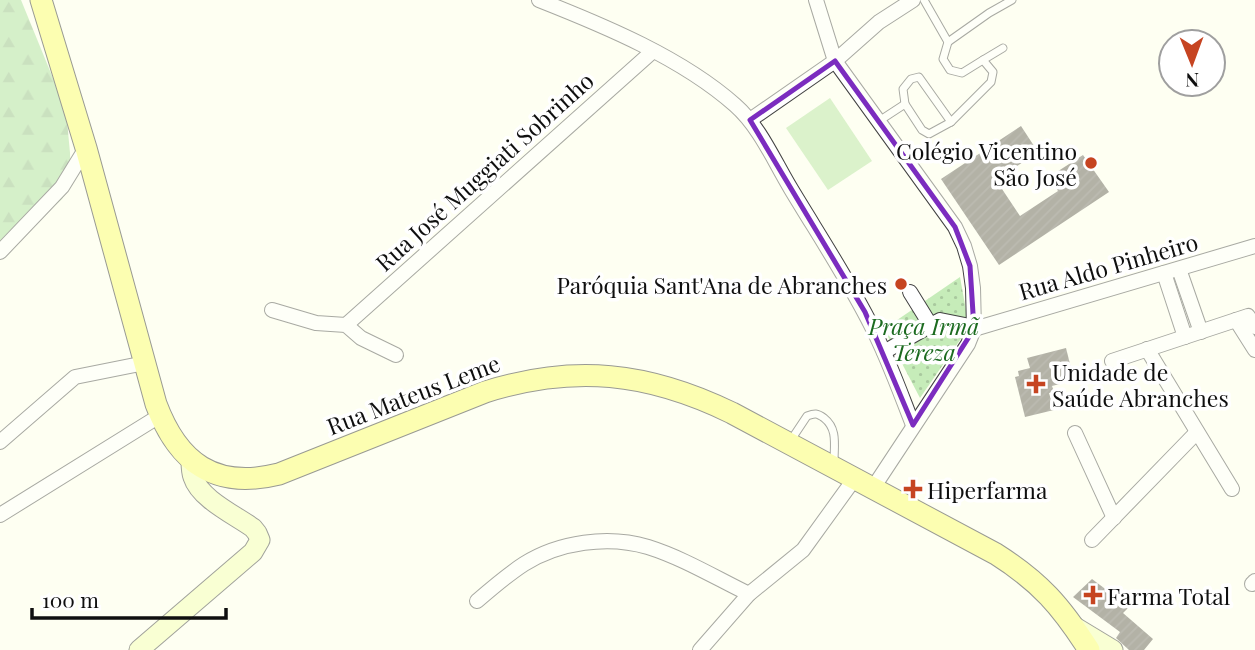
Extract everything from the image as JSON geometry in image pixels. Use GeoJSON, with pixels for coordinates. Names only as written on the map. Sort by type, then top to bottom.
{"type":"FeatureCollection","features":[{"type":"Feature","properties":{"kind":"main road","name":"Rua Mateus Leme"},"geometry":{"type":"LineString","coordinates":[[41,0],[86,148],[161,415],[174,440],[196,465],[219,475],[265,478],[296,468],[485,391],[514,383],[576,375],[631,379],[688,393],[722,408],[996,554],[1041,587],[1074,627]]}},
{"type":"Feature","properties":{"kind":"main road"},"geometry":{"type":"LineString","coordinates":[[1074,627],[1089,650]]}},
{"type":"Feature","properties":{"kind":"street"},"geometry":{"type":"LineString","coordinates":[[539,0],[653,51],[690,72],[728,99],[750,120],[865,312],[913,425]]}},
{"type":"Feature","properties":{"kind":"street"},"geometry":{"type":"LineString","coordinates":[[707,648],[749,594],[803,550],[913,425],[957,363],[974,329],[971,266],[955,227],[835,61],[816,0]]}},
{"type":"Feature","properties":{"kind":"street"},"geometry":{"type":"LineString","coordinates":[[750,120],[835,61],[878,22],[913,0]]}},
{"type":"Feature","properties":{"kind":"street","name":"Rua José Muggiati Sobrinho"},"geometry":{"type":"LineString","coordinates":[[346,325],[653,51]]}},
{"type":"Feature","properties":{"kind":"street"},"geometry":{"type":"LineString","coordinates":[[0,252],[62,187],[86,148]]}},
{"type":"Feature","properties":{"kind":"street","name":"Rua Aldo Pinheiro"},"geometry":{"type":"LineString","coordinates":[[974,329],[1255,246]]}},
{"type":"Feature","properties":{"kind":"street"},"geometry":{"type":"LineString","coordinates":[[1179,269],[1201,332]]}},
{"type":"Feature","properties":{"kind":"street"},"geometry":{"type":"LineString","coordinates":[[1164,273],[1185,337]]}},
{"type":"Feature","properties":{"kind":"street"},"geometry":{"type":"LineString","coordinates":[[910,292],[930,326]]}},
{"type":"Feature","properties":{"kind":"street"},"geometry":{"type":"LineString","coordinates":[[272,310],[316,323],[346,325],[361,338],[396,355]]}},
{"type":"Feature","properties":{"kind":"street"},"geometry":{"type":"LineString","coordinates":[[1112,361],[1248,316],[1255,327]]}},
{"type":"Feature","properties":{"kind":"street"},"geometry":{"type":"LineString","coordinates":[[884,352],[940,320],[974,329]]}},
{"type":"Feature","properties":{"kind":"street"},"geometry":{"type":"LineString","coordinates":[[1236,320],[1255,350]]}},
{"type":"Feature","properties":{"kind":"street"},"geometry":{"type":"LineString","coordinates":[[1147,349],[1232,489]]}},
{"type":"Feature","properties":{"kind":"street"},"geometry":{"type":"LineString","coordinates":[[0,442],[75,377],[145,363]]}},
{"type":"Feature","properties":{"kind":"street"},"geometry":{"type":"LineString","coordinates":[[0,515],[161,415]]}},
{"type":"Feature","properties":{"kind":"street"},"geometry":{"type":"LineString","coordinates":[[1092,540],[1197,432]]}},
{"type":"Feature","properties":{"kind":"street"},"geometry":{"type":"LineString","coordinates":[[1075,433],[1114,518]]}},
{"type":"Feature","properties":{"kind":"street"},"geometry":{"type":"LineString","coordinates":[[139,650],[253,552],[260,540],[253,527],[206,497],[198,488],[192,477],[191,460]]}},
{"type":"Feature","properties":{"kind":"street"},"geometry":{"type":"LineString","coordinates":[[477,600],[508,574],[543,554],[583,543],[603,542],[645,546],[749,594]]}},
{"type":"Feature","properties":{"kind":"street","name":"Rua Mateus Leme"},"geometry":{"type":"LineString","coordinates":[[1074,627],[1114,650]]}},
{"type":"Feature","properties":{"kind":"lane"},"geometry":{"type":"LineString","coordinates":[[924,0],[948,42]]}},
{"type":"Feature","properties":{"kind":"lane"},"geometry":{"type":"LineString","coordinates":[[1003,48],[962,73],[950,70],[943,59],[948,42],[1012,0]]}},
{"type":"Feature","properties":{"kind":"lane"},"geometry":{"type":"LineString","coordinates":[[951,122],[919,77],[911,79],[903,89],[905,104],[922,130],[929,134],[951,122],[991,82],[993,72],[983,60]]}},
{"type":"Feature","properties":{"kind":"lane"},"geometry":{"type":"LineString","coordinates":[[879,122],[905,104]]}},
{"type":"Feature","properties":{"kind":"lane"},"geometry":{"type":"LineString","coordinates":[[789,443],[807,416],[818,414],[831,424],[835,432],[834,467]]}},
{"type":"Feature","properties":{"kind":"highlighted area"},"geometry":{"type":"Polygon","coordinates":[[[835,61],[955,227],[970,266],[974,329],[913,425],[865,312],[750,120],[835,61]]]}},
{"type":"Feature","properties":{"kind":"green space"},"geometry":{"type":"Polygon","coordinates":[[[0,0],[21,0],[66,110],[71,182],[62,199],[39,220],[0,245],[0,0]]]}},
{"type":"Feature","properties":{"kind":"green space"},"geometry":{"type":"Polygon","coordinates":[[[830,98],[872,161],[828,190],[786,128],[830,98]]]}},
{"type":"Feature","properties":{"kind":"green space","name":"Praça Irmã Tereza"},"geometry":{"type":"Polygon","coordinates":[[[960,277],[969,327],[920,398],[884,329],[960,277]]]}},
{"type":"Feature","properties":{"kind":"building"},"geometry":{"type":"Polygon","coordinates":[[[1021,126],[1038,152],[996,180],[1020,216],[1058,191],[1049,177],[1083,155],[1109,192],[999,265],[941,179],[1021,126]]]}},
{"type":"Feature","properties":{"kind":"building","name":"Unidade de Saúde Abranches"},"geometry":{"type":"Polygon","coordinates":[[[1066,348],[1072,372],[1064,374],[1067,382],[1052,386],[1054,392],[1049,393],[1054,410],[1025,417],[1015,377],[1019,376],[1018,371],[1030,368],[1027,358],[1066,348]]]}},
{"type":"Feature","properties":{"kind":"building"},"geometry":{"type":"Polygon","coordinates":[[[1092,579],[1112,594],[1117,588],[1135,601],[1123,613],[1153,639],[1144,650],[1129,650],[1116,638],[1120,632],[1073,597],[1092,579]]]}},
{"type":"Feature","properties":{"kind":"place","name":"Colégio Vicentino São José"},"geometry":{"type":"Point","coordinates":[1091,163]}},
{"type":"Feature","properties":{"kind":"place","name":"Paróquia Sant'Ana de Abranches"},"geometry":{"type":"Point","coordinates":[901,284]}},
{"type":"Feature","properties":{"kind":"place","name":"Unidade de Saúde Abranches"},"geometry":{"type":"Point","coordinates":[1036,384]}},
{"type":"Feature","properties":{"kind":"place","name":"Hiperfarma"},"geometry":{"type":"Point","coordinates":[913,489]}},
{"type":"Feature","properties":{"kind":"place","name":"Farma Total"},"geometry":{"type":"Point","coordinates":[1093,595]}}]}
